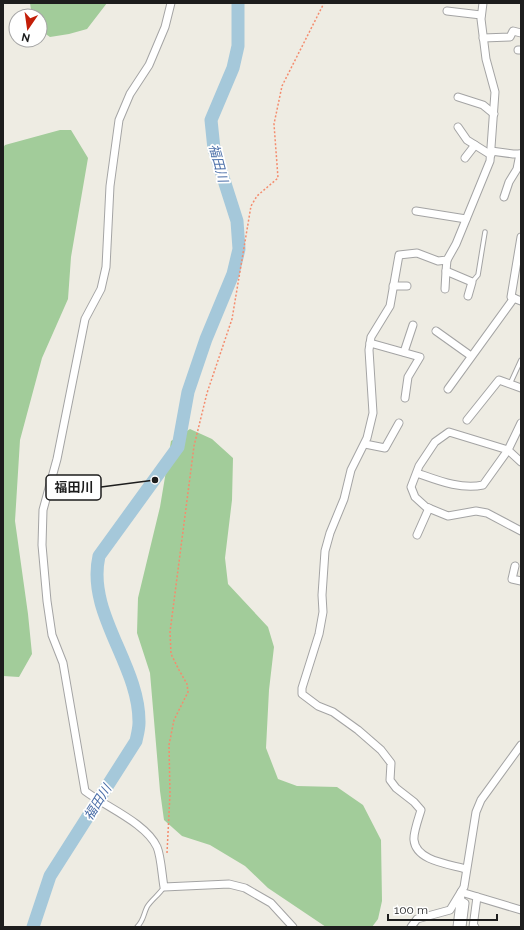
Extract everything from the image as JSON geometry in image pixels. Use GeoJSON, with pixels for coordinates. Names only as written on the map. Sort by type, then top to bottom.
{"type":"FeatureCollection","features":[{"type":"Feature","properties":{"kind":"street"},"geometry":{"type":"LineString","coordinates":[[171,3],[165,27],[152,58],[130,94],[119,120],[110,186],[106,267],[101,290],[85,319],[57,459],[43,510],[42,545],[47,601],[52,634],[63,663],[85,791],[130,819],[149,836],[157,848],[164,887],[229,884],[245,888],[270,903],[293,927]]}},
{"type":"Feature","properties":{"kind":"street"},"geometry":{"type":"LineString","coordinates":[[445,290],[447,260],[456,244],[490,161],[495,92],[486,59],[483,38],[481,15],[483,3]]}},
{"type":"Feature","properties":{"kind":"street"},"geometry":{"type":"LineString","coordinates":[[447,11],[481,15]]}},
{"type":"Feature","properties":{"kind":"street"},"geometry":{"type":"LineString","coordinates":[[483,38],[510,37],[513,31],[521,33]]}},
{"type":"Feature","properties":{"kind":"street"},"geometry":{"type":"LineString","coordinates":[[458,97],[483,105],[494,114]]}},
{"type":"Feature","properties":{"kind":"street"},"geometry":{"type":"LineString","coordinates":[[458,127],[467,140],[491,153],[521,154],[512,184],[504,197]]}},
{"type":"Feature","properties":{"kind":"street"},"geometry":{"type":"LineString","coordinates":[[465,158],[475,145]]}},
{"type":"Feature","properties":{"kind":"street"},"geometry":{"type":"LineString","coordinates":[[416,211],[466,219]]}},
{"type":"Feature","properties":{"kind":"street"},"geometry":{"type":"LineString","coordinates":[[514,298],[512,296],[521,237]]}},
{"type":"Feature","properties":{"kind":"street"},"geometry":{"type":"LineString","coordinates":[[447,260],[438,261],[417,253],[400,255],[390,306],[371,337],[370,365],[373,413],[367,438],[351,470],[344,500],[330,533],[325,550],[322,594],[323,612],[319,634],[302,688],[302,694],[318,706],[333,712],[358,730],[381,750],[391,763],[390,780],[396,788],[414,802],[421,810],[413,839],[417,851],[426,858],[466,869]]}},
{"type":"Feature","properties":{"kind":"street"},"geometry":{"type":"LineString","coordinates":[[446,271],[472,282],[468,296]]}},
{"type":"Feature","properties":{"kind":"street"},"geometry":{"type":"LineString","coordinates":[[393,286],[407,286]]}},
{"type":"Feature","properties":{"kind":"street"},"geometry":{"type":"LineString","coordinates":[[514,298],[521,301]]}},
{"type":"Feature","properties":{"kind":"street"},"geometry":{"type":"LineString","coordinates":[[448,389],[514,298]]}},
{"type":"Feature","properties":{"kind":"street"},"geometry":{"type":"LineString","coordinates":[[404,352],[413,325]]}},
{"type":"Feature","properties":{"kind":"street"},"geometry":{"type":"LineString","coordinates":[[436,331],[471,356]]}},
{"type":"Feature","properties":{"kind":"street"},"geometry":{"type":"LineString","coordinates":[[370,343],[420,357],[408,377],[405,398]]}},
{"type":"Feature","properties":{"kind":"street"},"geometry":{"type":"LineString","coordinates":[[467,420],[499,380],[521,388]]}},
{"type":"Feature","properties":{"kind":"street"},"geometry":{"type":"LineString","coordinates":[[364,444],[385,448],[399,423]]}},
{"type":"Feature","properties":{"kind":"street"},"geometry":{"type":"LineString","coordinates":[[416,473],[441,481],[473,487],[483,485],[508,450],[521,423]]}},
{"type":"Feature","properties":{"kind":"street"},"geometry":{"type":"LineString","coordinates":[[521,462],[508,450],[449,432],[435,442],[419,466],[411,487],[415,496],[426,507],[448,516],[476,511],[487,514],[521,531]]}},
{"type":"Feature","properties":{"kind":"street"},"geometry":{"type":"LineString","coordinates":[[417,535],[429,508]]}},
{"type":"Feature","properties":{"kind":"street"},"geometry":{"type":"LineString","coordinates":[[515,566],[512,579],[521,581]]}},
{"type":"Feature","properties":{"kind":"street"},"geometry":{"type":"LineString","coordinates":[[411,927],[417,919],[450,910],[461,892],[464,887],[476,812],[481,800],[521,745]]}},
{"type":"Feature","properties":{"kind":"street"},"geometry":{"type":"LineString","coordinates":[[461,892],[521,910]]}},
{"type":"Feature","properties":{"kind":"street"},"geometry":{"type":"LineString","coordinates":[[457,927],[461,892]]}},
{"type":"Feature","properties":{"kind":"street"},"geometry":{"type":"LineString","coordinates":[[475,927],[473,927],[477,897]]}},
{"type":"Feature","properties":{"kind":"street"},"geometry":{"type":"LineString","coordinates":[[460,900],[465,903],[462,927]]}},
{"type":"Feature","properties":{"kind":"lane"},"geometry":{"type":"LineString","coordinates":[[472,282],[478,275],[485,232]]}},
{"type":"Feature","properties":{"kind":"lane"},"geometry":{"type":"LineString","coordinates":[[510,384],[521,360]]}},
{"type":"Feature","properties":{"kind":"lane"},"geometry":{"type":"LineString","coordinates":[[137,927],[143,921],[147,907],[159,895],[164,887]]}},
{"type":"Feature","properties":{"kind":"path"},"geometry":{"type":"LineString","coordinates":[[166,857],[170,794],[169,745],[174,720],[188,692],[188,684],[171,654],[170,632],[194,446],[207,393],[232,319],[251,206],[257,196],[278,178],[274,124],[282,86],[324,3]]}},
{"type":"Feature","properties":{"kind":"green space"},"geometry":{"type":"Polygon","coordinates":[[[30,3],[107,3],[87,29],[50,37],[48,36],[48,8],[31,8],[30,3]]]}},
{"type":"Feature","properties":{"kind":"green space"},"geometry":{"type":"Polygon","coordinates":[[[60,130],[71,130],[88,158],[71,257],[68,299],[42,358],[20,440],[15,521],[32,654],[19,677],[3,676],[3,148],[5,145],[60,130]]]}},
{"type":"Feature","properties":{"kind":"green space"},"geometry":{"type":"Polygon","coordinates":[[[190,429],[212,439],[233,458],[232,500],[225,558],[228,584],[268,627],[274,647],[269,690],[266,748],[278,779],[297,786],[337,787],[363,805],[381,840],[382,901],[378,919],[372,927],[326,927],[268,888],[245,866],[210,845],[182,836],[164,820],[160,791],[150,673],[137,633],[138,598],[160,507],[171,441],[190,429]]]}},
{"type":"Feature","properties":{"kind":"waterway","name":"福田川"},"geometry":{"type":"LineString","coordinates":[[33,927],[50,876],[136,741],[139,723],[137,702],[131,681],[106,619],[100,598],[97,577],[99,556],[178,447],[188,392],[206,339],[233,274],[239,249],[237,221],[214,149],[211,120],[233,68],[238,46],[238,3]]}},
{"type":"Feature","properties":{"kind":"place","name":"福田川"},"geometry":{"type":"Point","coordinates":[155,480]}}]}
